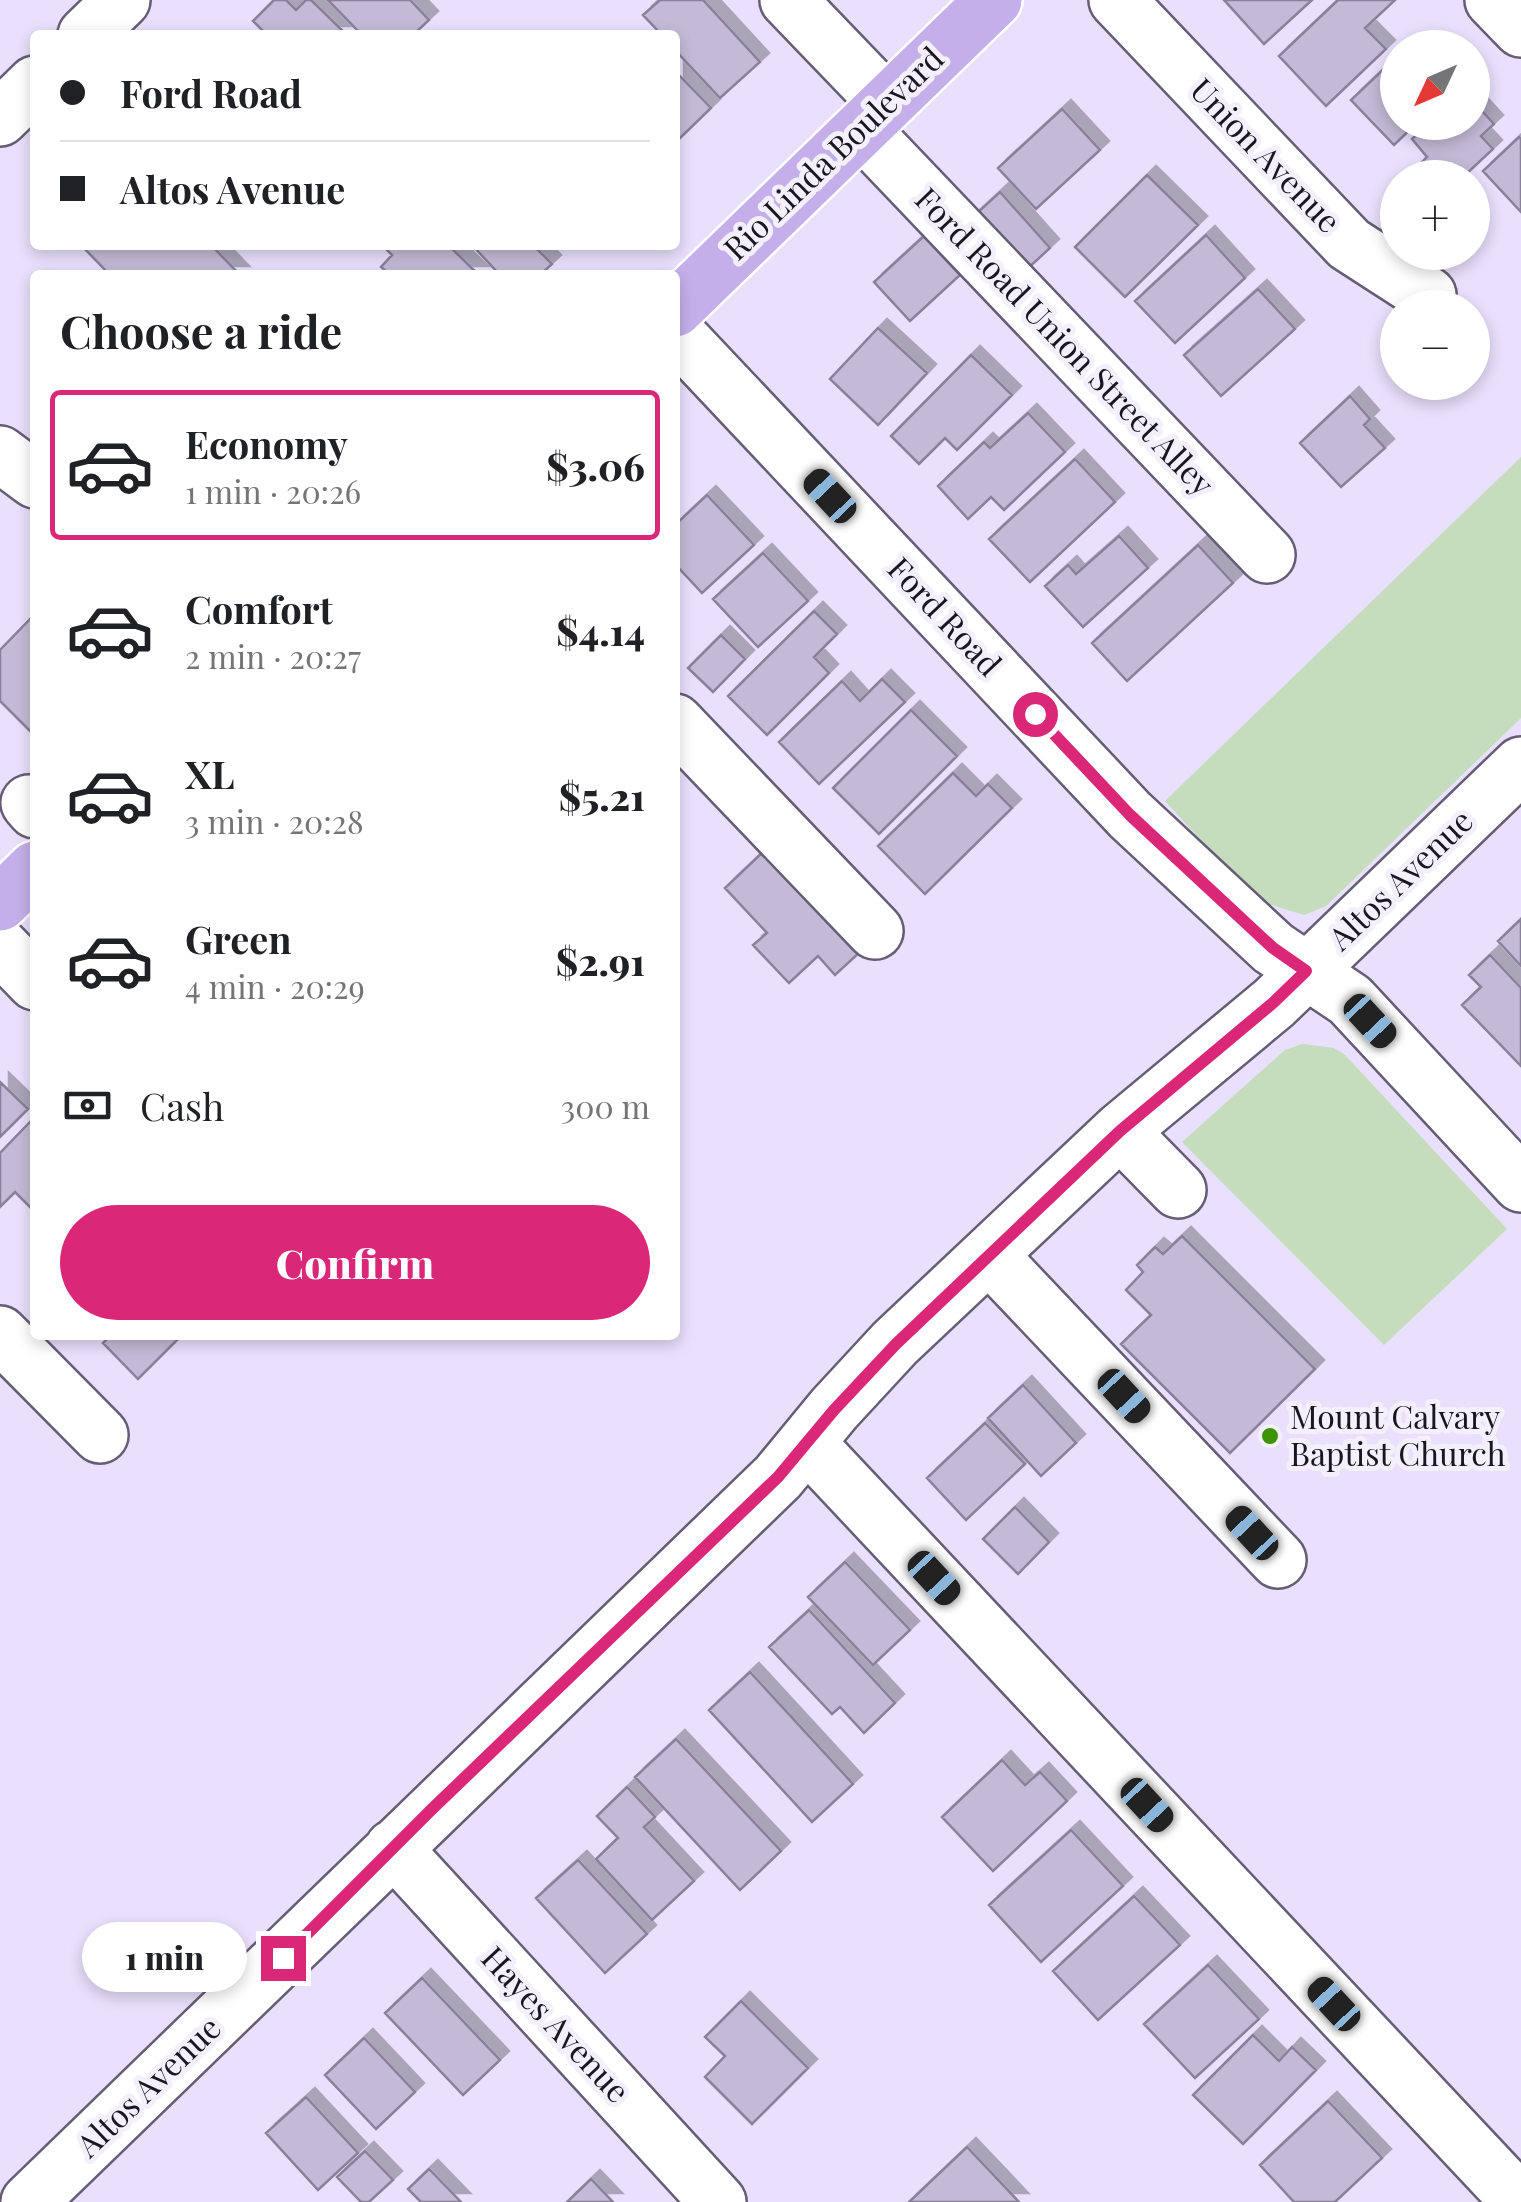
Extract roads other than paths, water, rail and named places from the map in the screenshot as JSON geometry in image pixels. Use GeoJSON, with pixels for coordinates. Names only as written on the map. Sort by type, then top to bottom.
{"type":"FeatureCollection","features":[{"type":"Feature","properties":{"kind":"main road","name":"Rio Linda Boulevard"},"geometry":{"type":"LineString","coordinates":[[680,304],[994,0]]}},
{"type":"Feature","properties":{"kind":"main road"},"geometry":{"type":"LineString","coordinates":[[0,903],[30,874]]}},
{"type":"Feature","properties":{"kind":"street"},"geometry":{"type":"LineString","coordinates":[[91,30],[122,0]]}},
{"type":"Feature","properties":{"kind":"street","name":"Ford Road Union Street Alley"},"geometry":{"type":"LineString","coordinates":[[788,0],[874,116],[1268,555]]}},
{"type":"Feature","properties":{"kind":"street","name":"Union Avenue"},"geometry":{"type":"LineString","coordinates":[[1117,0],[1349,244],[1419,290]]}},
{"type":"Feature","properties":{"kind":"street"},"geometry":{"type":"LineString","coordinates":[[1493,0],[1521,29]]}},
{"type":"Feature","properties":{"kind":"street"},"geometry":{"type":"LineString","coordinates":[[0,118],[30,89]]}},
{"type":"Feature","properties":{"kind":"street","name":"Ford Road"},"geometry":{"type":"LineString","coordinates":[[680,337],[1130,815],[1273,948],[1350,1000],[1521,1184]]}},
{"type":"Feature","properties":{"kind":"street"},"geometry":{"type":"LineString","coordinates":[[680,727],[876,932]]}},
{"type":"Feature","properties":{"kind":"street","name":"Altos Avenue"},"geometry":{"type":"LineString","coordinates":[[30,2202],[778,1477],[896,1344],[1120,1131],[1274,1002],[1521,765]]}},
{"type":"Feature","properties":{"kind":"street"},"geometry":{"type":"LineString","coordinates":[[0,946],[30,977]]}},
{"type":"Feature","properties":{"kind":"street"},"geometry":{"type":"LineString","coordinates":[[1120,1131],[1178,1190]]}},
{"type":"Feature","properties":{"kind":"street"},"geometry":{"type":"LineString","coordinates":[[990,1255],[1278,1560]]}},
{"type":"Feature","properties":{"kind":"street"},"geometry":{"type":"LineString","coordinates":[[0,1334],[100,1435]]}},
{"type":"Feature","properties":{"kind":"street"},"geometry":{"type":"LineString","coordinates":[[806,1443],[1520,2202]]}},
{"type":"Feature","properties":{"kind":"street","name":"Hayes Avenue"},"geometry":{"type":"LineString","coordinates":[[393,1848],[718,2202]]}},
{"type":"Feature","properties":{"kind":"place","name":"Mount Calvary Baptist Church"},"geometry":{"type":"Point","coordinates":[1270,1436]}}]}
